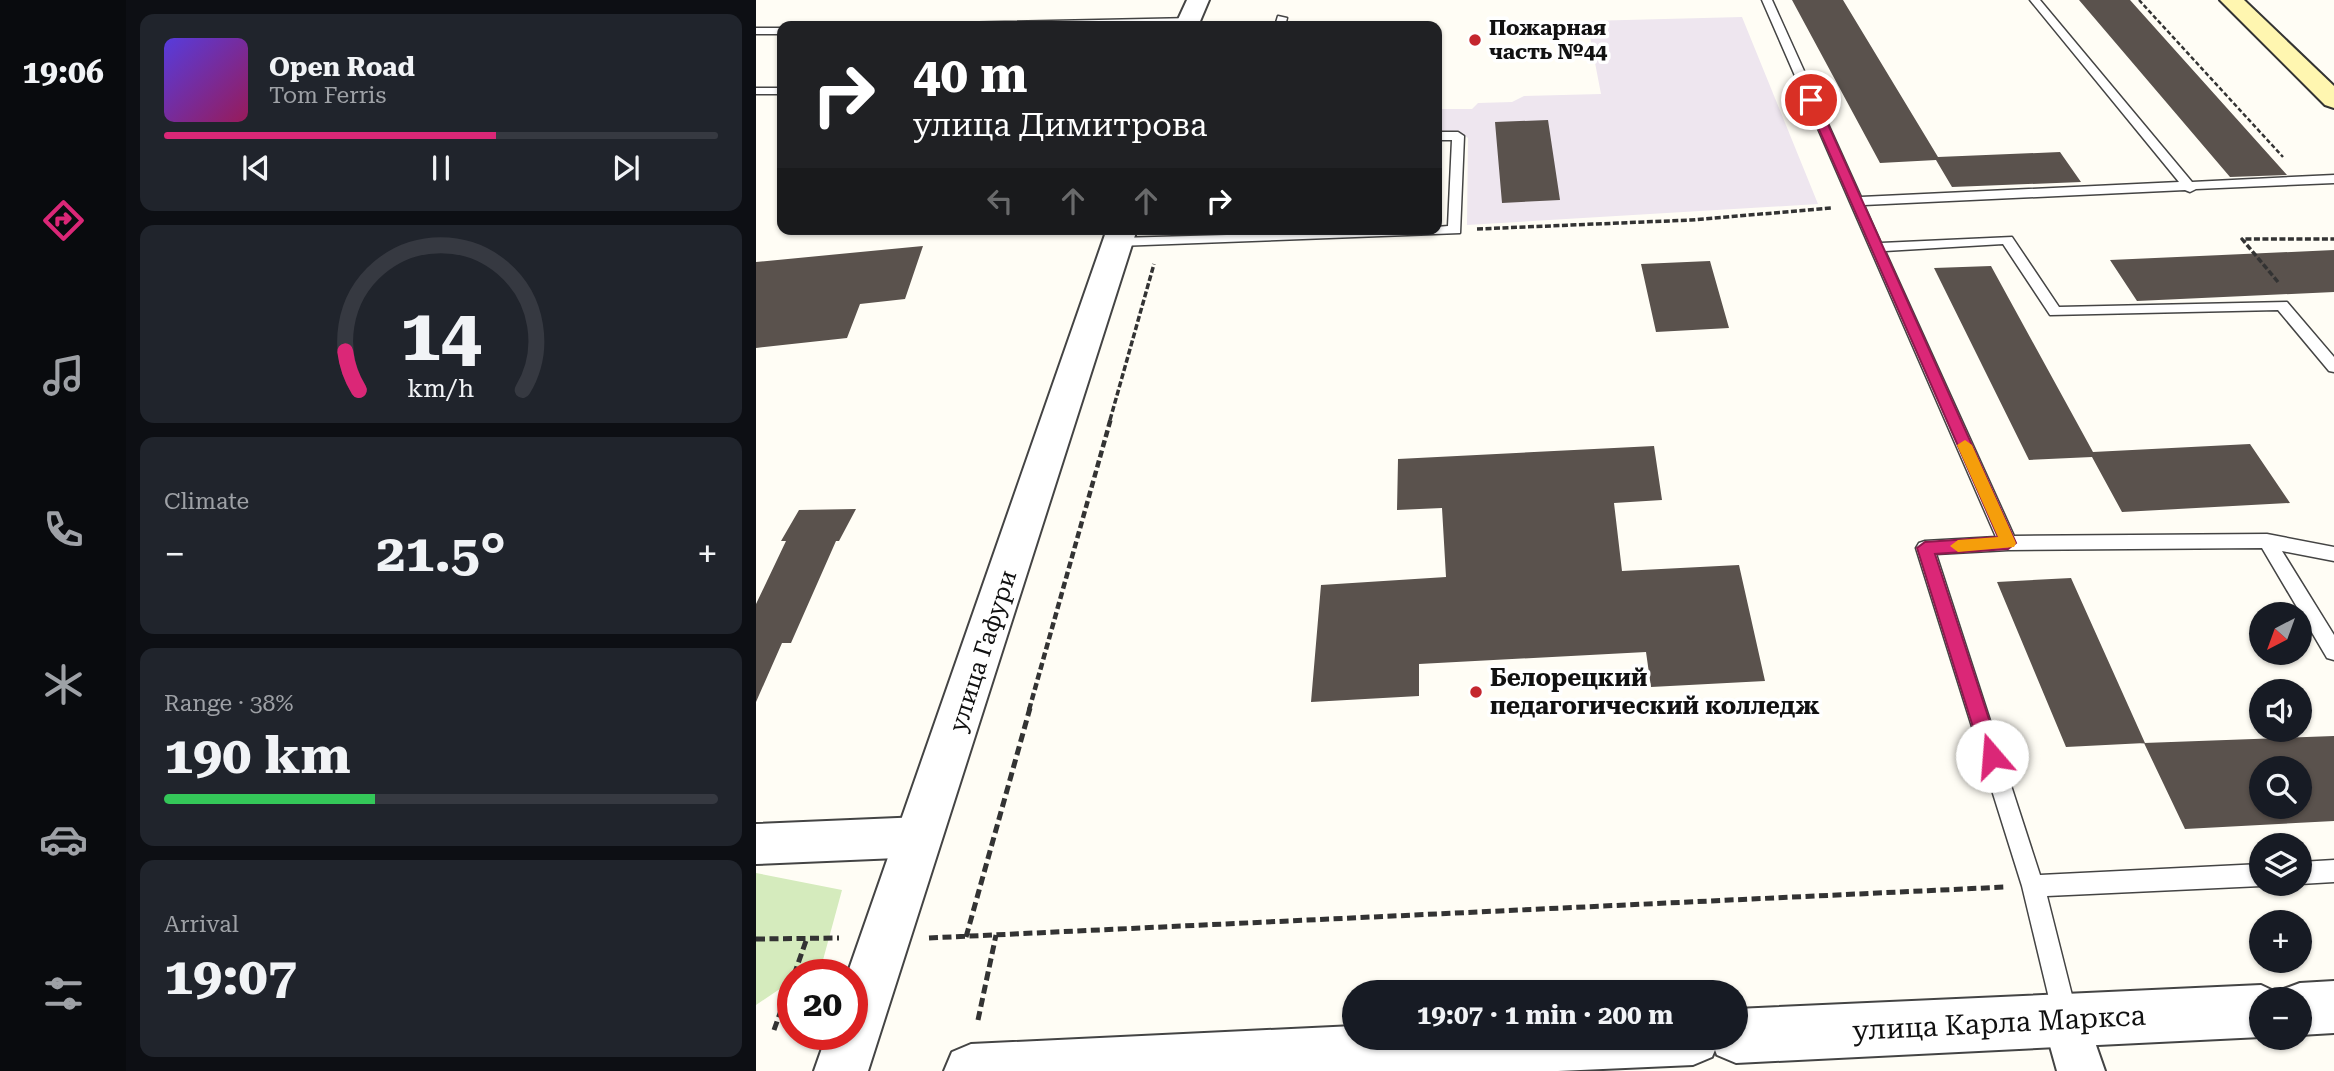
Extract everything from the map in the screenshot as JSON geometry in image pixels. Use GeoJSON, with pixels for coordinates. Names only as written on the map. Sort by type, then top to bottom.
{"type":"FeatureCollection","features":[{"type":"Feature","properties":{"kind":"main road"},"geometry":{"type":"LineString","coordinates":[[2231,0],[2334,100]]}},
{"type":"Feature","properties":{"kind":"street","name":"улица Гафури"},"geometry":{"type":"LineString","coordinates":[[841,1071],[1120,236]]}},
{"type":"Feature","properties":{"kind":"street"},"geometry":{"type":"LineString","coordinates":[[756,844],[921,837]]}},
{"type":"Feature","properties":{"kind":"street"},"geometry":{"type":"LineString","coordinates":[[2312,1008],[2334,1007]]}},
{"type":"Feature","properties":{"kind":"street","name":"улица Карла Маркса"},"geometry":{"type":"LineString","coordinates":[[1748,1035],[2249,1012]]}},
{"type":"Feature","properties":{"kind":"street"},"geometry":{"type":"LineString","coordinates":[[2066,1021],[2081,1071]]}},
{"type":"Feature","properties":{"kind":"street"},"geometry":{"type":"LineString","coordinates":[[971,1071],[1430,1050]]}},
{"type":"Feature","properties":{"kind":"lane"},"geometry":{"type":"LineString","coordinates":[[1767,0],[2008,543]]}},
{"type":"Feature","properties":{"kind":"lane"},"geometry":{"type":"LineString","coordinates":[[2035,0],[2190,188]]}},
{"type":"Feature","properties":{"kind":"lane"},"geometry":{"type":"LineString","coordinates":[[1061,21],[1191,15]]}},
{"type":"Feature","properties":{"kind":"lane"},"geometry":{"type":"LineString","coordinates":[[756,32],[777,31]]}},
{"type":"Feature","properties":{"kind":"lane"},"geometry":{"type":"LineString","coordinates":[[756,91],[777,91]]}},
{"type":"Feature","properties":{"kind":"lane"},"geometry":{"type":"LineString","coordinates":[[1442,136],[1458,136],[1455,230],[1442,230]]}},
{"type":"Feature","properties":{"kind":"lane"},"geometry":{"type":"LineString","coordinates":[[1856,201],[2190,188],[2334,179]]}},
{"type":"Feature","properties":{"kind":"lane"},"geometry":{"type":"LineString","coordinates":[[1120,236],[1160,240],[1308,235]]}},
{"type":"Feature","properties":{"kind":"lane"},"geometry":{"type":"LineString","coordinates":[[1877,247],[2007,240],[2055,312],[2282,305],[2334,367]]}},
{"type":"Feature","properties":{"kind":"lane"},"geometry":{"type":"LineString","coordinates":[[2267,541],[2334,652]]}},
{"type":"Feature","properties":{"kind":"lane"},"geometry":{"type":"LineString","coordinates":[[2066,1021],[2033,886],[1925,548],[2008,543],[2267,541],[2334,554]]}},
{"type":"Feature","properties":{"kind":"lane"},"geometry":{"type":"LineString","coordinates":[[2312,872],[2334,871]]}},
{"type":"Feature","properties":{"kind":"lane"},"geometry":{"type":"LineString","coordinates":[[2033,886],[2249,876]]}},
{"type":"Feature","properties":{"kind":"path"},"geometry":{"type":"LineString","coordinates":[[2139,0],[2295,170],[2313,180]]}},
{"type":"Feature","properties":{"kind":"path"},"geometry":{"type":"LineString","coordinates":[[1455,230],[1690,220],[1837,208],[1856,201]]}},
{"type":"Feature","properties":{"kind":"path"},"geometry":{"type":"LineString","coordinates":[[2282,305],[2291,298],[2242,239],[2334,239]]}},
{"type":"Feature","properties":{"kind":"path"},"geometry":{"type":"LineString","coordinates":[[966,937],[1160,240]]}},
{"type":"Feature","properties":{"kind":"path"},"geometry":{"type":"LineString","coordinates":[[921,938],[2033,886]]}},
{"type":"Feature","properties":{"kind":"path"},"geometry":{"type":"LineString","coordinates":[[978,1020],[996,935]]}},
{"type":"Feature","properties":{"kind":"path"},"geometry":{"type":"LineString","coordinates":[[799,959],[807,938]]}},
{"type":"Feature","properties":{"kind":"path"},"geometry":{"type":"LineString","coordinates":[[756,939],[847,938]]}},
{"type":"Feature","properties":{"kind":"path"},"geometry":{"type":"LineString","coordinates":[[774,1030],[777,1021]]}},
{"type":"Feature","properties":{"kind":"shaded area"},"geometry":{"type":"Polygon","coordinates":[[[1742,17],[1818,204],[1467,225],[1468,138],[1457,131],[1442,131],[1442,109],[1472,109],[1478,103],[1512,102],[1524,96],[1601,94],[1587,21],[1742,17]]]}},
{"type":"Feature","properties":{"kind":"green space"},"geometry":{"type":"Polygon","coordinates":[[[756,873],[842,890],[823,959],[777,959],[777,991],[756,1005],[756,873]]]}},
{"type":"Feature","properties":{"kind":"building"},"geometry":{"type":"Polygon","coordinates":[[[1792,0],[1843,0],[1938,157],[2060,152],[2081,182],[1952,187],[1936,160],[1880,163],[1792,0]]]}},
{"type":"Feature","properties":{"kind":"building"},"geometry":{"type":"Polygon","coordinates":[[[2079,0],[2130,0],[2287,175],[2230,177],[2079,0]]]}},
{"type":"Feature","properties":{"kind":"building"},"geometry":{"type":"Polygon","coordinates":[[[1548,120],[1560,200],[1502,203],[1495,122],[1548,120]]]}},
{"type":"Feature","properties":{"kind":"building"},"geometry":{"type":"Polygon","coordinates":[[[923,246],[905,299],[860,304],[847,338],[756,348],[756,262],[923,246]]]}},
{"type":"Feature","properties":{"kind":"building"},"geometry":{"type":"Polygon","coordinates":[[[2334,250],[2334,292],[2137,301],[2110,260],[2334,250]]]}},
{"type":"Feature","properties":{"kind":"building"},"geometry":{"type":"Polygon","coordinates":[[[1710,261],[1729,328],[1656,332],[1641,264],[1710,261]]]}},
{"type":"Feature","properties":{"kind":"building"},"geometry":{"type":"Polygon","coordinates":[[[1991,266],[2093,452],[2250,444],[2290,503],[2122,512],[2092,457],[2029,460],[1934,268],[1991,266]]]}},
{"type":"Feature","properties":{"kind":"building"},"geometry":{"type":"Polygon","coordinates":[[[1654,446],[1662,500],[1614,503],[1622,571],[1739,565],[1765,681],[1651,687],[1646,652],[1419,664],[1419,696],[1311,702],[1321,585],[1446,577],[1442,508],[1397,510],[1398,459],[1654,446]]]}},
{"type":"Feature","properties":{"kind":"building"},"geometry":{"type":"Polygon","coordinates":[[[856,509],[839,541],[836,541],[791,643],[782,643],[756,702],[756,604],[786,541],[781,541],[799,510],[856,509]]]}},
{"type":"Feature","properties":{"kind":"building"},"geometry":{"type":"Polygon","coordinates":[[[2071,578],[2145,743],[2066,747],[1997,582],[2071,578]]]}},
{"type":"Feature","properties":{"kind":"building"},"geometry":{"type":"Polygon","coordinates":[[[2334,736],[2334,821],[2185,829],[2144,743],[2249,739],[2249,742],[2312,742],[2312,737],[2334,736]]]}},
{"type":"Feature","properties":{"kind":"slow traffic"},"geometry":{"type":"LineString","coordinates":[[1958,546],[2008,543],[1965,445]]}},
{"type":"Feature","properties":{"kind":"place","name":"Пожарная часть №44"},"geometry":{"type":"Point","coordinates":[1475,40]}},
{"type":"Feature","properties":{"kind":"place","name":"Белорецкий педагогический колледж"},"geometry":{"type":"Point","coordinates":[1476,692]}},
{"type":"Feature","properties":{"kind":"route"},"geometry":{"type":"LineString","coordinates":[[1811,100],[2008,543],[1925,548],[1992,756]]}}]}
